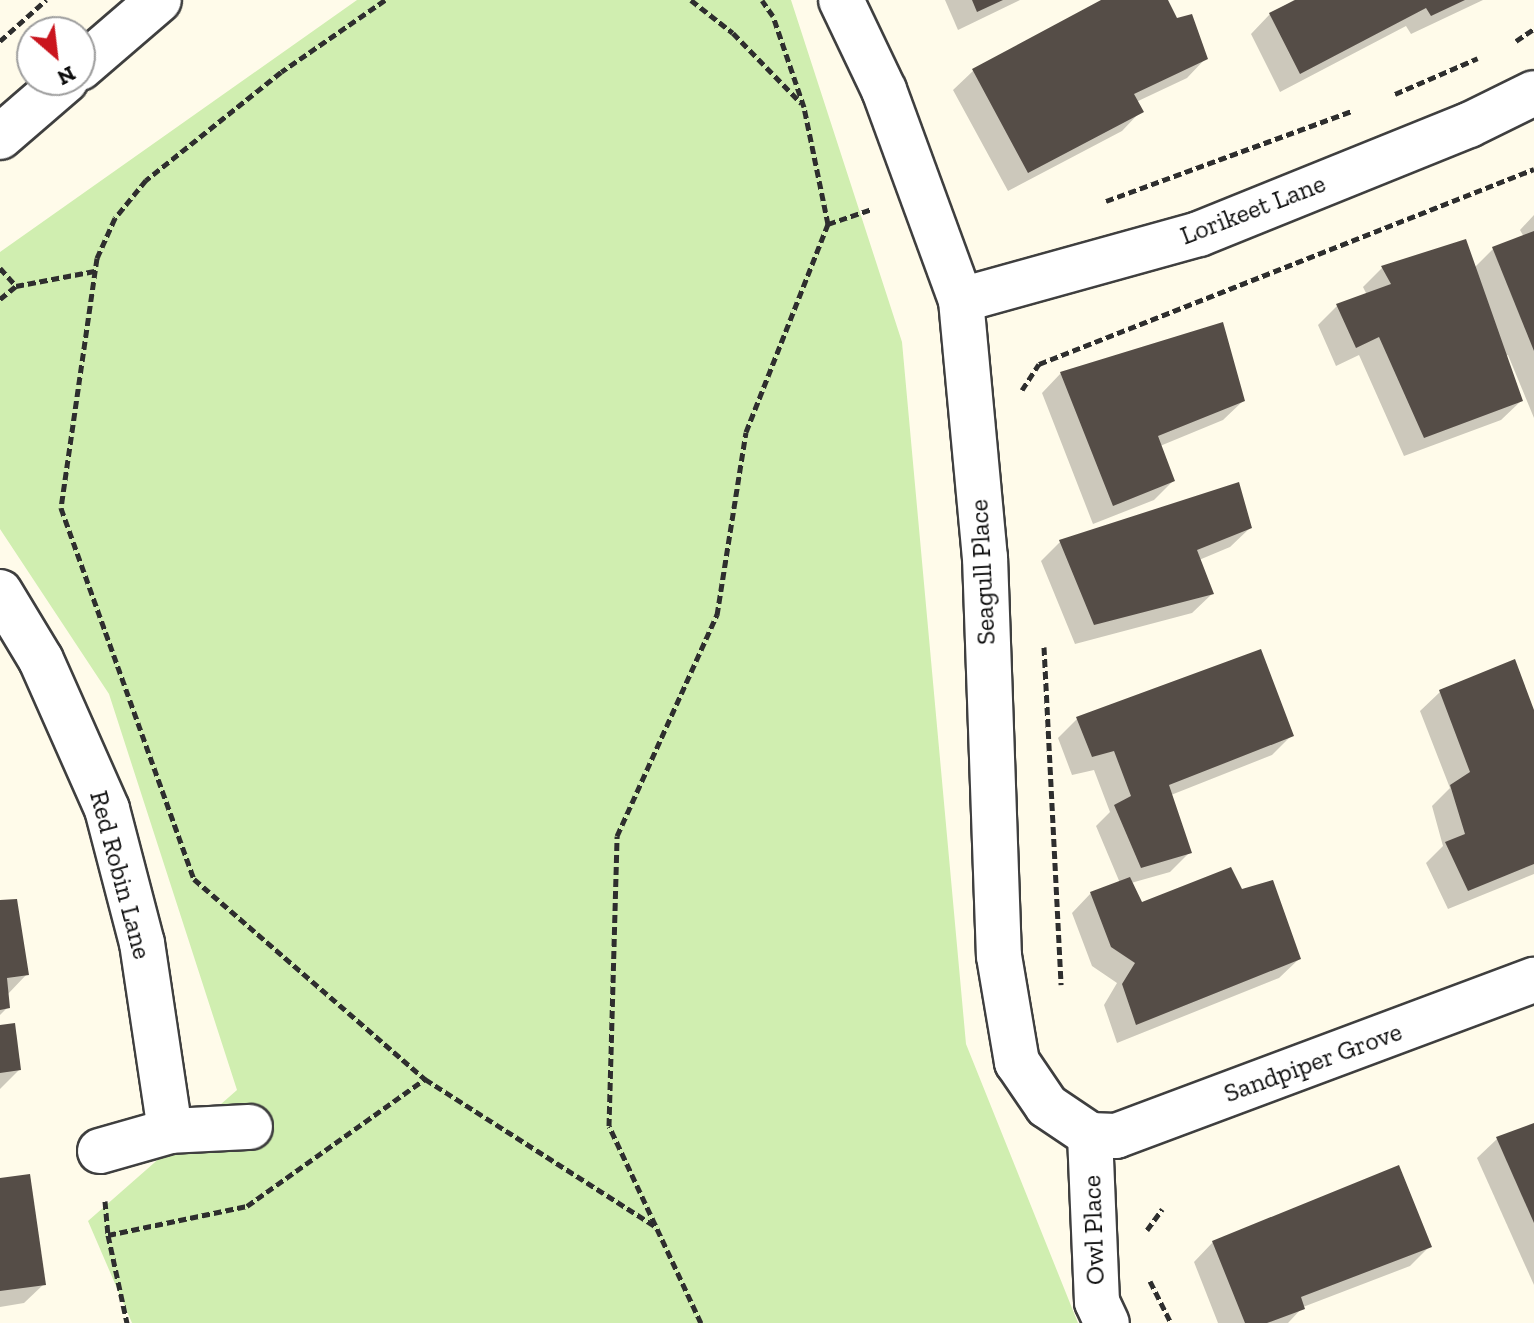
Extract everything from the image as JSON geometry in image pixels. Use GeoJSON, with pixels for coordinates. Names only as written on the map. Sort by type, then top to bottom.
{"type":"FeatureCollection","features":[{"type":"Feature","properties":{"kind":"street"},"geometry":{"type":"LineString","coordinates":[[96,54],[159,0]]}},
{"type":"Feature","properties":{"kind":"street","name":"Seagull Place"},"geometry":{"type":"LineString","coordinates":[[841,0],[884,90],[961,300],[985,557],[999,956],[1017,1062],[1047,1106],[1090,1135]]}},
{"type":"Feature","properties":{"kind":"street","name":"Lorikeet Lane"},"geometry":{"type":"LineString","coordinates":[[961,300],[1199,234],[1469,125],[1534,93]]}},
{"type":"Feature","properties":{"kind":"street"},"geometry":{"type":"LineString","coordinates":[[0,137],[47,96]]}},
{"type":"Feature","properties":{"kind":"street","name":"Red Robin Lane"},"geometry":{"type":"LineString","coordinates":[[0,592],[41,660],[107,809],[142,943],[170,1131]]}},
{"type":"Feature","properties":{"kind":"street","name":"Sandpiper Grove"},"geometry":{"type":"LineString","coordinates":[[1090,1135],[1116,1136],[1534,980]]}},
{"type":"Feature","properties":{"kind":"street"},"geometry":{"type":"LineString","coordinates":[[100,1151],[170,1131],[250,1127]]}},
{"type":"Feature","properties":{"kind":"street","name":"Owl Place"},"geometry":{"type":"LineString","coordinates":[[1090,1135],[1097,1302],[1107,1323]]}},
{"type":"Feature","properties":{"kind":"path"},"geometry":{"type":"LineString","coordinates":[[0,41],[46,0]]}},
{"type":"Feature","properties":{"kind":"path"},"geometry":{"type":"LineString","coordinates":[[385,0],[281,72],[146,180],[115,218],[97,258],[61,508],[194,879],[425,1079],[655,1226]]}},
{"type":"Feature","properties":{"kind":"path"},"geometry":{"type":"LineString","coordinates":[[691,0],[733,33],[804,107]]}},
{"type":"Feature","properties":{"kind":"path"},"geometry":{"type":"LineString","coordinates":[[701,1323],[609,1126],[617,836],[717,615],[746,432],[828,224],[804,107],[773,16],[762,0]]}},
{"type":"Feature","properties":{"kind":"path"},"geometry":{"type":"LineString","coordinates":[[1502,48],[1534,29]]}},
{"type":"Feature","properties":{"kind":"path"},"geometry":{"type":"LineString","coordinates":[[1386,98],[1487,54]]}},
{"type":"Feature","properties":{"kind":"path"},"geometry":{"type":"LineString","coordinates":[[1101,203],[1356,110]]}},
{"type":"Feature","properties":{"kind":"path"},"geometry":{"type":"LineString","coordinates":[[1013,403],[1039,364],[1534,169]]}},
{"type":"Feature","properties":{"kind":"path"},"geometry":{"type":"LineString","coordinates":[[0,268],[16,286]]}},
{"type":"Feature","properties":{"kind":"path"},"geometry":{"type":"LineString","coordinates":[[0,299],[16,286],[95,271]]}},
{"type":"Feature","properties":{"kind":"path"},"geometry":{"type":"LineString","coordinates":[[1044,644],[1056,935],[1062,993]]}},
{"type":"Feature","properties":{"kind":"path"},"geometry":{"type":"LineString","coordinates":[[108,1235],[127,1323]]}},
{"type":"Feature","properties":{"kind":"green space"},"geometry":{"type":"Polygon","coordinates":[[[357,0],[791,0],[902,342],[966,1044],[1078,1323],[132,1323],[88,1221],[237,1090],[109,694],[0,529],[0,252],[357,0]]]}},
{"type":"Feature","properties":{"kind":"building"},"geometry":{"type":"Polygon","coordinates":[[[972,0],[1003,0],[977,12],[972,0]]]}},
{"type":"Feature","properties":{"kind":"building"},"geometry":{"type":"Polygon","coordinates":[[[1101,0],[1168,0],[1177,18],[1192,14],[1208,59],[1134,94],[1144,112],[1028,173],[972,69],[1101,0]]]}},
{"type":"Feature","properties":{"kind":"building"},"geometry":{"type":"Polygon","coordinates":[[[1295,0],[1465,0],[1431,16],[1426,8],[1300,74],[1269,13],[1295,0]]]}},
{"type":"Feature","properties":{"kind":"building"},"geometry":{"type":"Polygon","coordinates":[[[1534,231],[1534,351],[1492,247],[1534,231]]]}},
{"type":"Feature","properties":{"kind":"building"},"geometry":{"type":"Polygon","coordinates":[[[1466,239],[1523,401],[1424,438],[1379,337],[1356,348],[1336,304],[1391,284],[1381,266],[1466,239]]]}},
{"type":"Feature","properties":{"kind":"building"},"geometry":{"type":"Polygon","coordinates":[[[1223,322],[1245,401],[1158,436],[1175,481],[1113,506],[1060,372],[1223,322]]]}},
{"type":"Feature","properties":{"kind":"building"},"geometry":{"type":"Polygon","coordinates":[[[1239,482],[1252,528],[1197,550],[1214,594],[1094,625],[1059,540],[1239,482]]]}},
{"type":"Feature","properties":{"kind":"building"},"geometry":{"type":"Polygon","coordinates":[[[1261,649],[1294,736],[1169,785],[1192,853],[1141,868],[1114,805],[1131,796],[1114,751],[1092,757],[1076,717],[1261,649]]]}},
{"type":"Feature","properties":{"kind":"building"},"geometry":{"type":"Polygon","coordinates":[[[1515,659],[1534,710],[1534,864],[1468,891],[1445,842],[1465,834],[1450,785],[1470,772],[1439,690],[1515,659]]]}},
{"type":"Feature","properties":{"kind":"building"},"geometry":{"type":"Polygon","coordinates":[[[1231,867],[1242,889],[1273,880],[1301,959],[1136,1025],[1122,984],[1135,963],[1111,947],[1090,892],[1130,877],[1142,902],[1231,867]]]}},
{"type":"Feature","properties":{"kind":"building"},"geometry":{"type":"Polygon","coordinates":[[[17,899],[29,975],[7,978],[10,1008],[0,1010],[0,900],[17,899]]]}},
{"type":"Feature","properties":{"kind":"building"},"geometry":{"type":"Polygon","coordinates":[[[15,1023],[21,1070],[0,1073],[0,1025],[15,1023]]]}},
{"type":"Feature","properties":{"kind":"building"},"geometry":{"type":"Polygon","coordinates":[[[1534,1123],[1534,1223],[1496,1137],[1534,1123]]]}},
{"type":"Feature","properties":{"kind":"building"},"geometry":{"type":"Polygon","coordinates":[[[1399,1165],[1432,1247],[1301,1297],[1305,1309],[1267,1323],[1245,1323],[1212,1241],[1399,1165]]]}},
{"type":"Feature","properties":{"kind":"building"},"geometry":{"type":"Polygon","coordinates":[[[30,1174],[46,1285],[0,1291],[0,1178],[30,1174]]]}}]}
